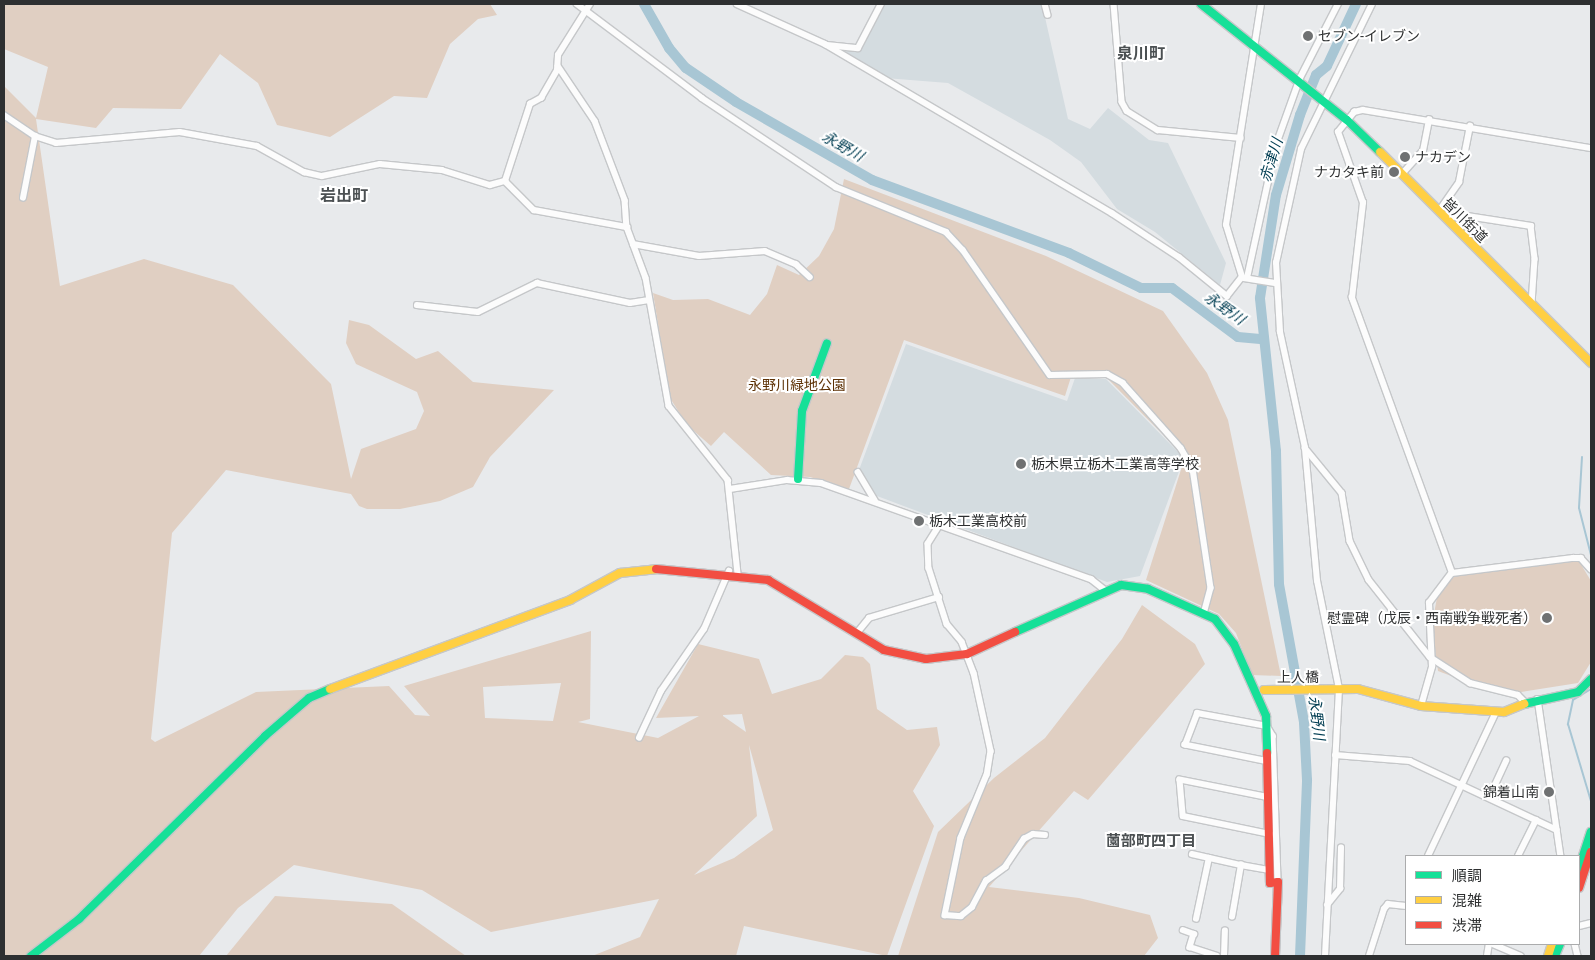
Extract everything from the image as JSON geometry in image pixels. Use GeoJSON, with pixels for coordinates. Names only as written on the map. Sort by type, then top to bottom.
{"type":"FeatureCollection","features":[{"type":"Feature","properties":{"kind":"street"},"geometry":{"type":"LineString","coordinates":[[577,4],[588,6],[702,98],[836,187],[946,232],[1050,375],[1107,374],[1122,383],[1181,448],[1194,469],[1211,588],[1204,614]]}},
{"type":"Feature","properties":{"kind":"street"},"geometry":{"type":"LineString","coordinates":[[737,4],[825,44],[1112,213],[1179,257],[1227,296],[1247,278],[1267,178],[1301,79],[1338,4]]}},
{"type":"Feature","properties":{"kind":"street"},"geometry":{"type":"LineString","coordinates":[[825,44],[858,48],[882,4]]}},
{"type":"Feature","properties":{"kind":"street"},"geometry":{"type":"LineString","coordinates":[[1045,4],[1048,15]]}},
{"type":"Feature","properties":{"kind":"street"},"geometry":{"type":"LineString","coordinates":[[1114,4],[1122,102],[1127,111],[1158,130],[1241,138]]}},
{"type":"Feature","properties":{"kind":"street"},"geometry":{"type":"LineString","coordinates":[[1201,4],[1301,79]]}},
{"type":"Feature","properties":{"kind":"street"},"geometry":{"type":"LineString","coordinates":[[1247,278],[1226,225],[1261,4]]}},
{"type":"Feature","properties":{"kind":"street"},"geometry":{"type":"LineString","coordinates":[[1325,956],[1335,755],[1336,689],[1317,581],[1305,448],[1274,283],[1293,178],[1322,96],[1372,4]]}},
{"type":"Feature","properties":{"kind":"street"},"geometry":{"type":"LineString","coordinates":[[504,181],[530,104],[541,98],[558,66],[558,55],[588,6]]}},
{"type":"Feature","properties":{"kind":"street"},"geometry":{"type":"LineString","coordinates":[[558,66],[595,121],[625,200],[627,227],[649,300],[669,406],[722,468],[730,489],[738,572]]}},
{"type":"Feature","properties":{"kind":"street","name":"皆川街道"},"geometry":{"type":"LineString","coordinates":[[1301,79],[1347,120],[1591,363]]}},
{"type":"Feature","properties":{"kind":"street"},"geometry":{"type":"LineString","coordinates":[[1452,573],[1352,298],[1363,203],[1338,141],[1338,132],[1347,120],[1359,110],[1470,126],[1591,148]]}},
{"type":"Feature","properties":{"kind":"street"},"geometry":{"type":"LineString","coordinates":[[4,115],[35,136],[67,143],[151,132],[216,135],[257,146],[304,172],[322,176],[380,164],[442,170],[490,185],[504,181]]}},
{"type":"Feature","properties":{"kind":"street"},"geometry":{"type":"LineString","coordinates":[[1402,174],[1422,151],[1429,120]]}},
{"type":"Feature","properties":{"kind":"street"},"geometry":{"type":"LineString","coordinates":[[1439,211],[1459,182],[1470,126]]}},
{"type":"Feature","properties":{"kind":"street"},"geometry":{"type":"LineString","coordinates":[[23,198],[35,136]]}},
{"type":"Feature","properties":{"kind":"street"},"geometry":{"type":"LineString","coordinates":[[504,181],[534,210],[627,227]]}},
{"type":"Feature","properties":{"kind":"street"},"geometry":{"type":"LineString","coordinates":[[1447,218],[1461,215],[1531,226],[1535,259],[1532,304]]}},
{"type":"Feature","properties":{"kind":"street"},"geometry":{"type":"LineString","coordinates":[[633,244],[699,256],[765,251],[796,264],[810,277]]}},
{"type":"Feature","properties":{"kind":"street"},"geometry":{"type":"LineString","coordinates":[[1247,278],[1274,283]]}},
{"type":"Feature","properties":{"kind":"street"},"geometry":{"type":"LineString","coordinates":[[418,305],[478,312],[537,283],[630,303],[649,300]]}},
{"type":"Feature","properties":{"kind":"street"},"geometry":{"type":"LineString","coordinates":[[798,479],[802,411],[827,342]]}},
{"type":"Feature","properties":{"kind":"street"},"geometry":{"type":"LineString","coordinates":[[1305,448],[1342,493],[1350,541],[1369,580],[1432,660],[1470,683],[1518,695],[1527,704]]}},
{"type":"Feature","properties":{"kind":"street"},"geometry":{"type":"LineString","coordinates":[[858,472],[875,501]]}},
{"type":"Feature","properties":{"kind":"street"},"geometry":{"type":"LineString","coordinates":[[730,489],[798,479],[875,501],[1091,580],[1105,590]]}},
{"type":"Feature","properties":{"kind":"street"},"geometry":{"type":"LineString","coordinates":[[940,525],[928,544],[929,568],[947,624],[968,654],[987,724],[991,760],[960,838],[945,915],[961,916],[972,907],[986,881],[1005,867],[1024,839],[1033,834],[1045,835]]}},
{"type":"Feature","properties":{"kind":"street"},"geometry":{"type":"LineString","coordinates":[[1420,706],[1432,660],[1429,603],[1452,573],[1573,558],[1581,558],[1591,569]]}},
{"type":"Feature","properties":{"kind":"street"},"geometry":{"type":"LineString","coordinates":[[31,956],[79,919],[265,736],[309,698],[374,670],[570,600],[620,573],[672,567],[738,572],[778,585],[884,650],[912,658],[968,654],[1105,590],[1137,586],[1204,614],[1228,632],[1255,688],[1274,746],[1278,882],[1275,956]]}},
{"type":"Feature","properties":{"kind":"street"},"geometry":{"type":"LineString","coordinates":[[639,738],[664,685],[704,629],[729,571]]}},
{"type":"Feature","properties":{"kind":"street"},"geometry":{"type":"LineString","coordinates":[[857,633],[869,618],[939,597]]}},
{"type":"Feature","properties":{"kind":"street","name":"上人橋"},"geometry":{"type":"LineString","coordinates":[[1264,690],[1366,690],[1420,706],[1496,712],[1527,704],[1538,699],[1578,692],[1591,678]]}},
{"type":"Feature","properties":{"kind":"street"},"geometry":{"type":"LineString","coordinates":[[1255,688],[1264,690]]}},
{"type":"Feature","properties":{"kind":"street"},"geometry":{"type":"LineString","coordinates":[[1538,699],[1561,855]]}},
{"type":"Feature","properties":{"kind":"street"},"geometry":{"type":"LineString","coordinates":[[1428,855],[1496,712]]}},
{"type":"Feature","properties":{"kind":"street"},"geometry":{"type":"LineString","coordinates":[[1267,726],[1197,713],[1185,745],[1269,762]]}},
{"type":"Feature","properties":{"kind":"street"},"geometry":{"type":"LineString","coordinates":[[1267,726],[1270,798],[1270,883],[1278,882]]}},
{"type":"Feature","properties":{"kind":"street"},"geometry":{"type":"LineString","coordinates":[[1335,755],[1410,762],[1557,830]]}},
{"type":"Feature","properties":{"kind":"street"},"geometry":{"type":"LineString","coordinates":[[1489,798],[1506,761]]}},
{"type":"Feature","properties":{"kind":"street"},"geometry":{"type":"LineString","coordinates":[[1270,798],[1180,780],[1183,816],[1270,834]]}},
{"type":"Feature","properties":{"kind":"street"},"geometry":{"type":"LineString","coordinates":[[1518,855],[1536,820]]}},
{"type":"Feature","properties":{"kind":"street"},"geometry":{"type":"LineString","coordinates":[[1580,865],[1591,832]]}},
{"type":"Feature","properties":{"kind":"street"},"geometry":{"type":"LineString","coordinates":[[1328,905],[1340,889],[1342,848]]}},
{"type":"Feature","properties":{"kind":"street"},"geometry":{"type":"LineString","coordinates":[[1580,885],[1591,852]]}},
{"type":"Feature","properties":{"kind":"street"},"geometry":{"type":"LineString","coordinates":[[1192,854],[1270,870]]}},
{"type":"Feature","properties":{"kind":"street"},"geometry":{"type":"LineString","coordinates":[[1196,919],[1209,858]]}},
{"type":"Feature","properties":{"kind":"street"},"geometry":{"type":"LineString","coordinates":[[1232,917],[1241,865]]}},
{"type":"Feature","properties":{"kind":"street"},"geometry":{"type":"LineString","coordinates":[[1369,956],[1384,909],[1388,904],[1405,906]]}},
{"type":"Feature","properties":{"kind":"street"},"geometry":{"type":"LineString","coordinates":[[1183,930],[1194,934],[1190,947],[1217,956]]}},
{"type":"Feature","properties":{"kind":"street"},"geometry":{"type":"LineString","coordinates":[[1224,956],[1225,931]]}},
{"type":"Feature","properties":{"kind":"street"},"geometry":{"type":"LineString","coordinates":[[1494,945],[1521,956]]}},
{"type":"Feature","properties":{"kind":"shaded area"},"geometry":{"type":"Polygon","coordinates":[[[884,4],[1042,4],[1068,119],[1090,129],[1108,108],[1149,140],[1168,143],[1226,263],[1220,285],[1155,232],[1117,209],[1081,162],[1050,140],[948,83],[885,78],[834,48],[860,49],[884,4]]]}},
{"type":"Feature","properties":{"kind":"shaded area","name":"栃木県立栃木工業高等学校"},"geometry":{"type":"Polygon","coordinates":[[[906,344],[1067,401],[1075,378],[1106,379],[1184,458],[1140,576],[1107,582],[877,496],[859,470],[906,344]]]}},
{"type":"Feature","properties":{"kind":"green space"},"geometry":{"type":"Polygon","coordinates":[[[4,4],[490,4],[497,15],[478,19],[450,44],[427,98],[394,96],[330,137],[277,125],[258,83],[220,54],[181,109],[113,108],[96,128],[36,119],[60,286],[144,259],[233,285],[331,384],[351,479],[361,449],[416,429],[424,411],[417,392],[356,364],[346,343],[349,320],[369,325],[416,359],[438,351],[473,382],[554,390],[490,457],[473,487],[440,501],[400,509],[367,509],[359,506],[351,494],[226,470],[172,533],[151,739],[155,742],[256,692],[389,686],[415,715],[430,716],[404,686],[591,631],[590,719],[578,722],[658,738],[699,716],[656,718],[698,644],[759,659],[772,694],[821,679],[845,655],[863,657],[870,664],[877,709],[907,730],[937,727],[940,745],[913,791],[934,826],[887,956],[744,926],[736,956],[592,956],[640,937],[659,899],[491,932],[422,890],[294,865],[238,908],[199,956],[4,956],[4,86],[36,118],[48,67],[4,49],[4,4]],[[561,683],[483,687],[485,718],[553,721],[561,683]],[[742,714],[723,716],[746,732],[742,714]],[[749,745],[757,816],[694,875],[734,858],[773,830],[749,745]]]}},
{"type":"Feature","properties":{"kind":"green space","name":"永野川緑地公園"},"geometry":{"type":"Polygon","coordinates":[[[844,179],[1046,256],[1163,311],[1207,373],[1228,420],[1281,676],[1252,675],[1236,633],[1219,614],[1146,580],[1185,457],[1106,377],[1071,377],[1065,396],[904,340],[849,489],[810,477],[771,475],[724,432],[711,446],[687,425],[670,398],[653,293],[673,300],[708,299],[750,315],[767,294],[777,265],[799,275],[819,256],[834,229],[844,179]]]}},
{"type":"Feature","properties":{"kind":"green space"},"geometry":{"type":"Polygon","coordinates":[[[1579,561],[1591,581],[1591,662],[1578,683],[1502,695],[1438,671],[1432,625],[1438,592],[1455,576],[1579,561]]]}},
{"type":"Feature","properties":{"kind":"green space"},"geometry":{"type":"Polygon","coordinates":[[[1142,605],[1195,644],[1205,664],[1088,800],[1074,791],[989,887],[1079,898],[1150,915],[1158,938],[1144,956],[898,956],[938,832],[994,778],[1045,738],[1122,639],[1142,605]]]}},
{"type":"Feature","properties":{"kind":"green space"},"geometry":{"type":"Polygon","coordinates":[[[275,896],[392,904],[466,956],[226,956],[275,896]]]}},
{"type":"Feature","properties":{"kind":"waterway","name":"永野川"},"geometry":{"type":"LineString","coordinates":[[644,4],[669,48],[686,68],[736,102],[872,180],[1069,253],[1141,288],[1172,288],[1238,337],[1263,339]]}},
{"type":"Feature","properties":{"kind":"waterway","name":"永野川"},"geometry":{"type":"LineString","coordinates":[[1300,956],[1307,780],[1304,722],[1279,584],[1276,451],[1260,298],[1276,195],[1300,115],[1316,75],[1327,66],[1356,4]]}},
{"type":"Feature","properties":{"kind":"waterway"},"geometry":{"type":"LineString","coordinates":[[1582,457],[1579,508],[1591,555]]}},
{"type":"Feature","properties":{"kind":"waterway"},"geometry":{"type":"LineString","coordinates":[[1591,689],[1573,700],[1568,724],[1591,801]]}},
{"type":"Feature","properties":{"kind":"traffic: fast"},"geometry":{"type":"LineString","coordinates":[[1201,4],[1347,120],[1380,152]]}},
{"type":"Feature","properties":{"kind":"traffic: fast"},"geometry":{"type":"LineString","coordinates":[[798,479],[802,411],[827,343]]}},
{"type":"Feature","properties":{"kind":"traffic: fast"},"geometry":{"type":"LineString","coordinates":[[1015,632],[1121,585],[1148,589],[1215,619],[1234,644],[1266,716],[1267,753]]}},
{"type":"Feature","properties":{"kind":"traffic: fast"},"geometry":{"type":"LineString","coordinates":[[1524,704],[1578,692],[1591,679]]}},
{"type":"Feature","properties":{"kind":"traffic: fast"},"geometry":{"type":"LineString","coordinates":[[31,956],[79,919],[265,736],[309,698],[330,689]]}},
{"type":"Feature","properties":{"kind":"traffic: fast"},"geometry":{"type":"LineString","coordinates":[[1580,865],[1591,832]]}},
{"type":"Feature","properties":{"kind":"traffic: fast"},"geometry":{"type":"LineString","coordinates":[[1555,956],[1560,945]]}},
{"type":"Feature","properties":{"kind":"traffic: slow"},"geometry":{"type":"LineString","coordinates":[[1380,152],[1591,363]]}},
{"type":"Feature","properties":{"kind":"traffic: slow"},"geometry":{"type":"LineString","coordinates":[[330,689],[570,600],[620,573],[656,569]]}},
{"type":"Feature","properties":{"kind":"traffic: slow"},"geometry":{"type":"LineString","coordinates":[[1264,690],[1358,689],[1421,706],[1504,712],[1524,704]]}},
{"type":"Feature","properties":{"kind":"traffic: slow"},"geometry":{"type":"LineString","coordinates":[[1548,956],[1552,945]]}},
{"type":"Feature","properties":{"kind":"traffic: jam"},"geometry":{"type":"LineString","coordinates":[[656,569],[768,580],[884,650],[926,659],[967,654],[1015,632]]}},
{"type":"Feature","properties":{"kind":"traffic: jam"},"geometry":{"type":"LineString","coordinates":[[1267,753],[1270,883],[1278,882],[1275,956]]}},
{"type":"Feature","properties":{"kind":"traffic: jam"},"geometry":{"type":"LineString","coordinates":[[1580,885],[1591,852]]}},
{"type":"Feature","properties":{"kind":"place","name":"セブン-イレブン"},"geometry":{"type":"Point","coordinates":[1308,36]}},
{"type":"Feature","properties":{"kind":"place","name":"ナカデン"},"geometry":{"type":"Point","coordinates":[1405,157]}},
{"type":"Feature","properties":{"kind":"place","name":"ナカタキ前"},"geometry":{"type":"Point","coordinates":[1394,172]}},
{"type":"Feature","properties":{"kind":"place","name":"栃木県立栃木工業高等学校"},"geometry":{"type":"Point","coordinates":[1021,464]}},
{"type":"Feature","properties":{"kind":"place","name":"栃木工業高校前"},"geometry":{"type":"Point","coordinates":[919,521]}},
{"type":"Feature","properties":{"kind":"place","name":"慰霊碑（戊辰・西南戦争戦死者）"},"geometry":{"type":"Point","coordinates":[1547,618]}},
{"type":"Feature","properties":{"kind":"place","name":"錦着山南"},"geometry":{"type":"Point","coordinates":[1549,792]}},
{"type":"Feature","properties":{"kind":"district","name":"泉川町"},"geometry":{"type":"Point","coordinates":[1141,53]}},
{"type":"Feature","properties":{"kind":"district","name":"岩出町"},"geometry":{"type":"Point","coordinates":[344,195]}},
{"type":"Feature","properties":{"kind":"district","name":"薗部町四丁目"},"geometry":{"type":"Point","coordinates":[1151,841]}},
{"type":"Feature","properties":{"kind":"water label","name":"赤津川"},"geometry":{"type":"Point","coordinates":[1271,160]}}]}
